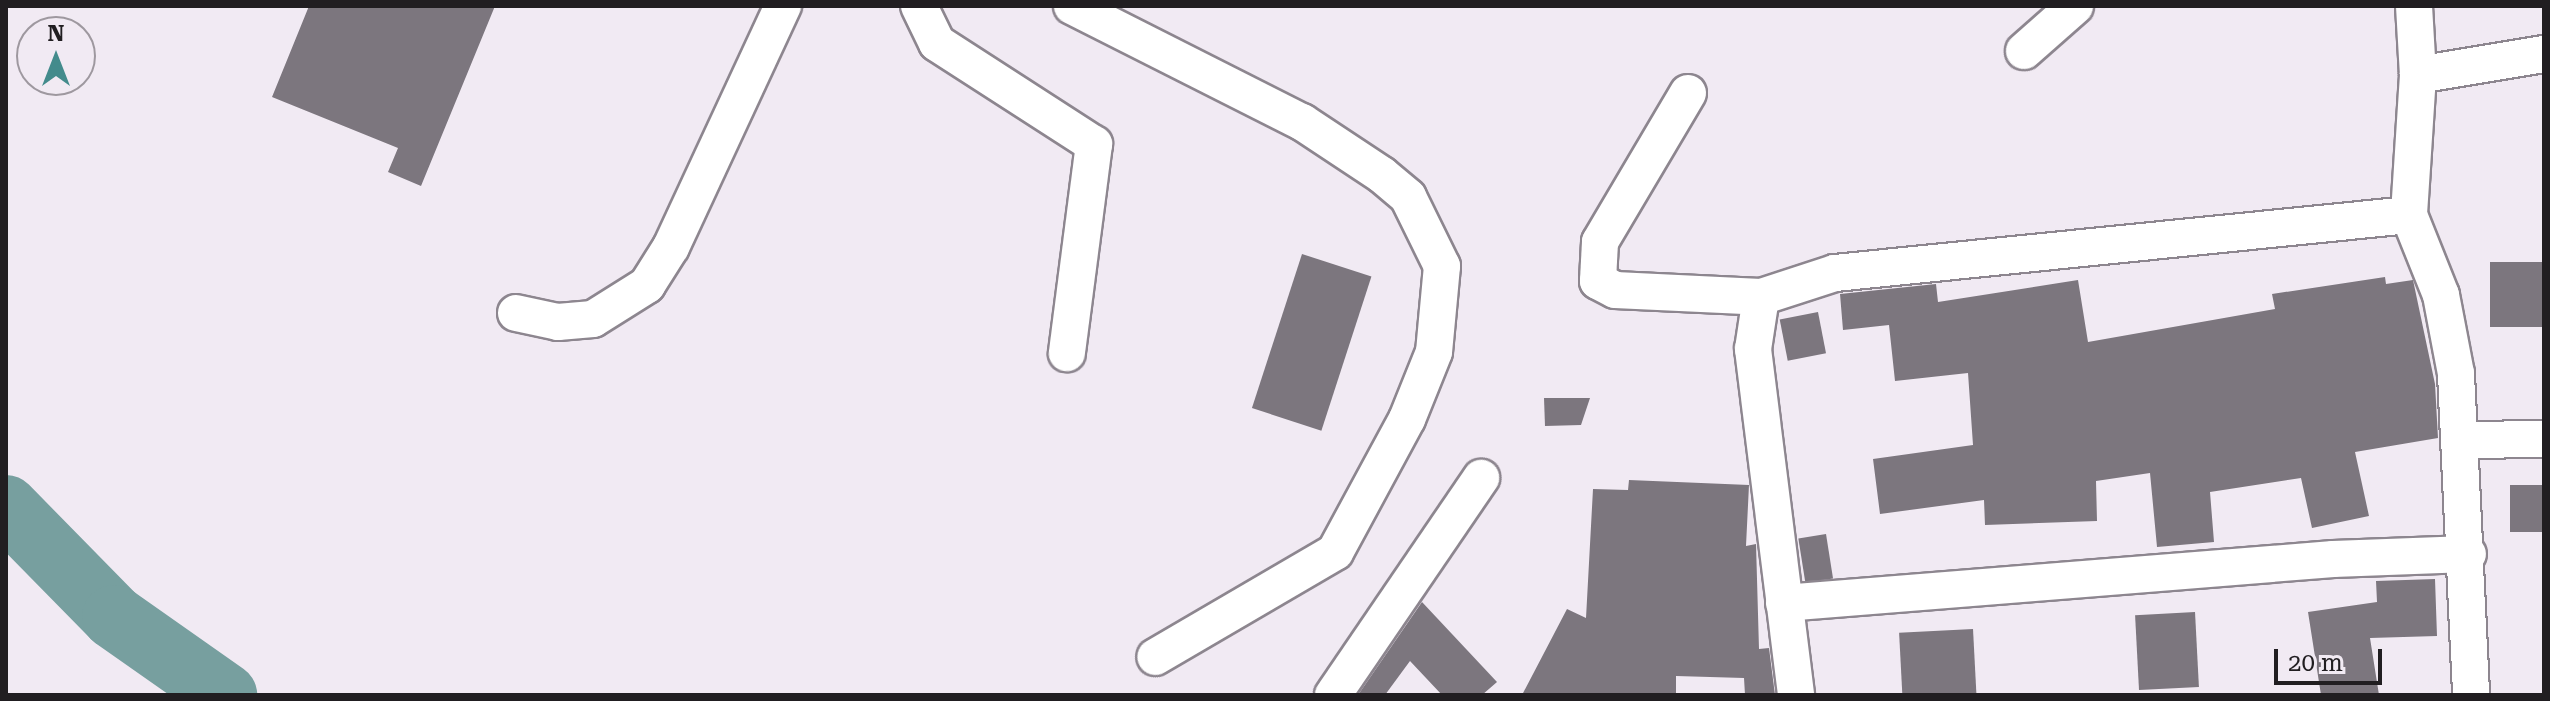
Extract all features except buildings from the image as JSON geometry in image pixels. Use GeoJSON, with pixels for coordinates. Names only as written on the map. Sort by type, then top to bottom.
{"type":"FeatureCollection","features":[{"type":"Feature","properties":{"kind":"street"},"geometry":{"type":"LineString","coordinates":[[516,313],[558,322],[593,319],[647,285],[671,247],[783,6]]}},
{"type":"Feature","properties":{"kind":"street"},"geometry":{"type":"LineString","coordinates":[[919,6],[937,43],[1094,144],[1067,353]]}},
{"type":"Feature","properties":{"kind":"street"},"geometry":{"type":"LineString","coordinates":[[1072,6],[1302,122],[1382,175],[1408,197],[1442,266],[1434,352],[1407,419],[1335,552],[1155,657]]}},
{"type":"Feature","properties":{"kind":"street"},"geometry":{"type":"LineString","coordinates":[[2024,51],[2075,6]]}},
{"type":"Feature","properties":{"kind":"street"},"geometry":{"type":"LineString","coordinates":[[2414,6],[2418,75],[2409,215],[2441,295],[2464,440],[2471,695]]}},
{"type":"Feature","properties":{"kind":"street"},"geometry":{"type":"LineString","coordinates":[[2418,75],[2544,54]]}},
{"type":"Feature","properties":{"kind":"street"},"geometry":{"type":"LineString","coordinates":[[1688,93],[1600,242],[1598,281],[1615,290],[1761,297],[1835,273],[2409,215]]}},
{"type":"Feature","properties":{"kind":"street"},"geometry":{"type":"LineString","coordinates":[[1761,297],[1753,349],[1796,695]]}},
{"type":"Feature","properties":{"kind":"street"},"geometry":{"type":"LineString","coordinates":[[2464,440],[2544,439]]}},
{"type":"Feature","properties":{"kind":"street"},"geometry":{"type":"LineString","coordinates":[[1333,695],[1481,478]]}},
{"type":"Feature","properties":{"kind":"street"},"geometry":{"type":"LineString","coordinates":[[1784,603],[2333,559],[2468,554]]}},
{"type":"Feature","properties":{"kind":"waterway"},"geometry":{"type":"LineString","coordinates":[[6,507],[114,617],[225,695]]}}]}
